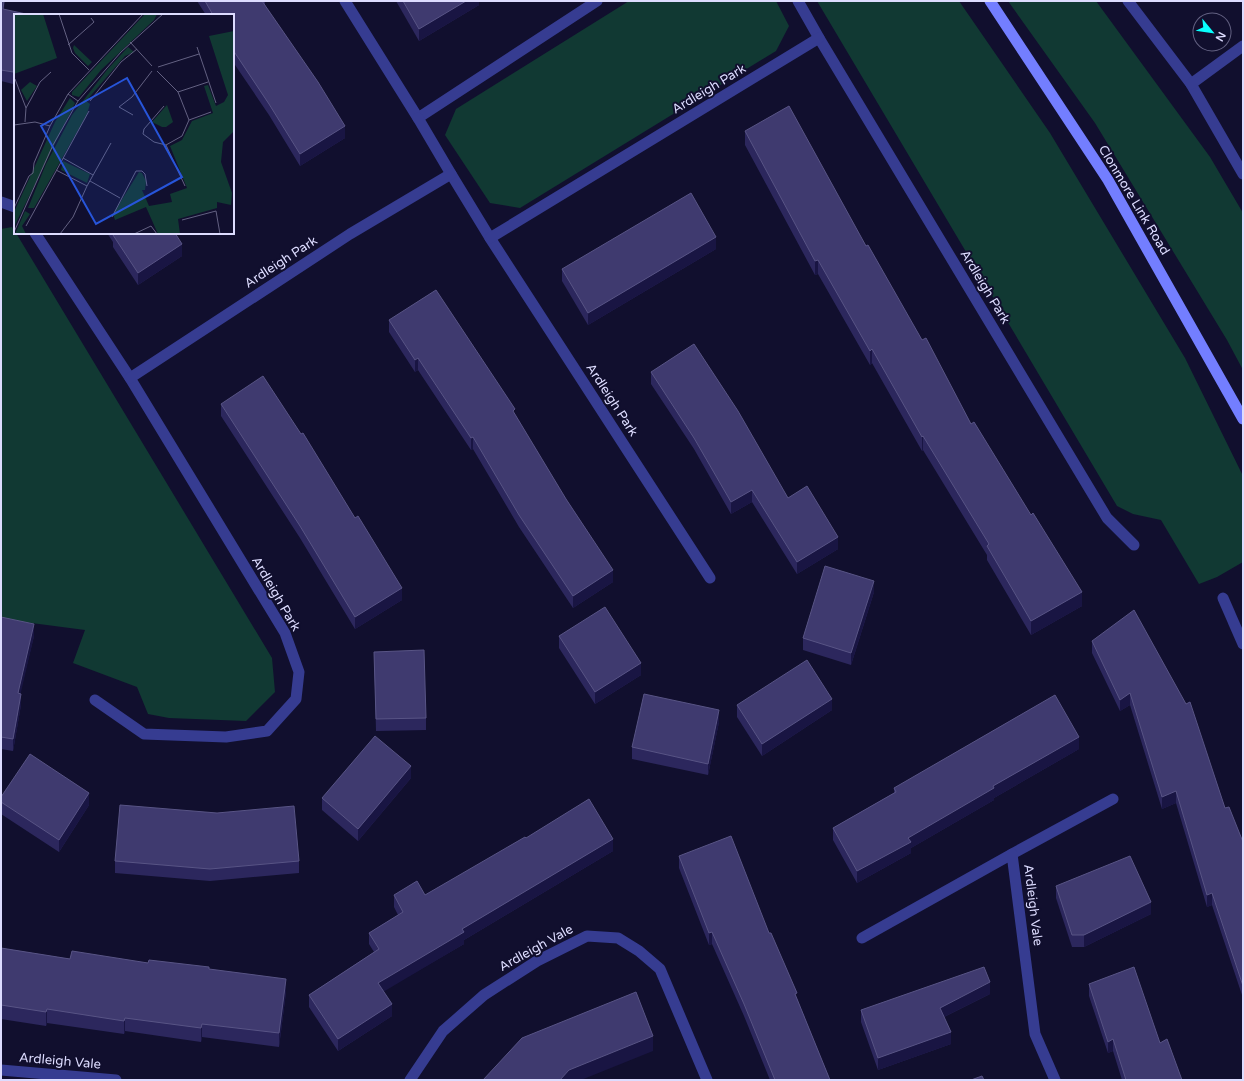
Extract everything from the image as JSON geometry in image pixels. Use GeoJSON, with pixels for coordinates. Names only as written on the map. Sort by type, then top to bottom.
{"type":"FeatureCollection","features":[{"type":"Feature","properties":{"kind":"main road","name":"Clonmore Link Road"},"geometry":{"type":"LineString","coordinates":[[990,1],[1108,180],[1243,419]]}},
{"type":"Feature","properties":{"kind":"street","name":"Ardleigh Park"},"geometry":{"type":"LineString","coordinates":[[345,1],[418,118],[490,238],[710,578]]}},
{"type":"Feature","properties":{"kind":"street"},"geometry":{"type":"LineString","coordinates":[[418,118],[597,1]]}},
{"type":"Feature","properties":{"kind":"street","name":"Ardleigh Park"},"geometry":{"type":"LineString","coordinates":[[798,1],[1107,518],[1134,545]]}},
{"type":"Feature","properties":{"kind":"street"},"geometry":{"type":"LineString","coordinates":[[1128,1],[1191,84],[1243,174]]}},
{"type":"Feature","properties":{"kind":"street","name":"Ardleigh Park"},"geometry":{"type":"LineString","coordinates":[[490,238],[819,38]]}},
{"type":"Feature","properties":{"kind":"street"},"geometry":{"type":"LineString","coordinates":[[1191,84],[1243,46]]}},
{"type":"Feature","properties":{"kind":"street","name":"Ardleigh Park"},"geometry":{"type":"LineString","coordinates":[[130,378],[350,234],[451,174]]}},
{"type":"Feature","properties":{"kind":"street"},"geometry":{"type":"LineString","coordinates":[[1,202],[14,207]]}},
{"type":"Feature","properties":{"kind":"street","name":"Ardleigh Park"},"geometry":{"type":"LineString","coordinates":[[36,234],[130,378],[285,633],[299,672],[296,699],[267,731],[226,737],[144,734],[95,700]]}},
{"type":"Feature","properties":{"kind":"street"},"geometry":{"type":"LineString","coordinates":[[1223,598],[1243,644]]}},
{"type":"Feature","properties":{"kind":"street"},"geometry":{"type":"LineString","coordinates":[[1012,854],[1113,799]]}},
{"type":"Feature","properties":{"kind":"street","name":"Ardleigh Vale"},"geometry":{"type":"LineString","coordinates":[[862,938],[1012,854],[1035,1034],[1055,1080]]}},
{"type":"Feature","properties":{"kind":"street","name":"Ardleigh Vale"},"geometry":{"type":"LineString","coordinates":[[410,1080],[443,1031],[484,995],[537,961],[587,936],[618,938],[639,952],[660,969],[707,1080]]}},
{"type":"Feature","properties":{"kind":"street","name":"Ardleigh Vale"},"geometry":{"type":"LineString","coordinates":[[1,1070],[116,1080]]}},
{"type":"Feature","properties":{"kind":"green space"},"geometry":{"type":"Polygon","coordinates":[[[629,1],[776,1],[789,26],[776,51],[520,208],[490,203],[445,135],[456,109],[629,1]]]}},
{"type":"Feature","properties":{"kind":"green space"},"geometry":{"type":"Polygon","coordinates":[[[817,1],[959,1],[1050,133],[1185,358],[1243,476],[1243,562],[1217,577],[1199,584],[1161,520],[1133,514],[1117,506],[817,1]]]}},
{"type":"Feature","properties":{"kind":"green space"},"geometry":{"type":"Polygon","coordinates":[[[1008,1],[1096,1],[1210,157],[1243,213],[1243,370],[1227,340],[1095,123],[1008,1]]]}},
{"type":"Feature","properties":{"kind":"green space"},"geometry":{"type":"Polygon","coordinates":[[[12,227],[14,234],[17,234],[272,658],[275,692],[246,721],[169,718],[148,714],[137,687],[73,663],[85,630],[1,619],[1,229],[12,227]]]}},
{"type":"Feature","properties":{"kind":"building"},"geometry":{"type":"Polygon","coordinates":[[[1,1],[4,1],[3,9],[26,14],[14,14],[13,72],[1,70],[1,1]]]}},
{"type":"Feature","properties":{"kind":"building"},"geometry":{"type":"Polygon","coordinates":[[[205,1],[262,1],[318,82],[345,126],[300,154],[234,52],[234,14],[212,14],[205,1]]]}},
{"type":"Feature","properties":{"kind":"building"},"geometry":{"type":"Polygon","coordinates":[[[403,1],[466,1],[419,29],[403,1]]]}},
{"type":"Feature","properties":{"kind":"building"},"geometry":{"type":"Polygon","coordinates":[[[789,106],[866,246],[868,245],[922,340],[926,338],[971,424],[974,422],[1031,515],[1033,513],[1082,592],[1031,621],[987,546],[989,544],[923,436],[922,437],[872,349],[870,351],[818,260],[815,261],[745,131],[789,106]]]}},
{"type":"Feature","properties":{"kind":"building"},"geometry":{"type":"Polygon","coordinates":[[[691,193],[716,237],[588,313],[562,269],[691,193]]]}},
{"type":"Feature","properties":{"kind":"building"},"geometry":{"type":"Polygon","coordinates":[[[176,234],[182,244],[138,273],[113,235],[176,234]]]}},
{"type":"Feature","properties":{"kind":"building"},"geometry":{"type":"Polygon","coordinates":[[[436,290],[515,409],[513,411],[566,499],[613,570],[573,596],[519,515],[473,437],[471,438],[418,358],[415,360],[389,320],[436,290]]]}},
{"type":"Feature","properties":{"kind":"building"},"geometry":{"type":"Polygon","coordinates":[[[694,344],[738,411],[788,498],[807,486],[838,537],[797,562],[752,490],[731,502],[694,438],[651,372],[694,344]]]}},
{"type":"Feature","properties":{"kind":"building"},"geometry":{"type":"Polygon","coordinates":[[[263,376],[301,434],[303,433],[355,518],[358,516],[402,588],[355,617],[300,526],[221,404],[263,376]]]}},
{"type":"Feature","properties":{"kind":"building"},"geometry":{"type":"Polygon","coordinates":[[[825,566],[874,581],[851,653],[803,638],[825,566]]]}},
{"type":"Feature","properties":{"kind":"building"},"geometry":{"type":"Polygon","coordinates":[[[605,607],[641,663],[595,692],[559,636],[605,607]]]}},
{"type":"Feature","properties":{"kind":"building"},"geometry":{"type":"Polygon","coordinates":[[[1134,610],[1186,704],[1190,702],[1225,808],[1229,807],[1243,842],[1243,986],[1212,893],[1207,895],[1176,791],[1162,797],[1130,693],[1120,700],[1092,641],[1134,610]]]}},
{"type":"Feature","properties":{"kind":"building"},"geometry":{"type":"Polygon","coordinates":[[[1,617],[34,624],[18,693],[21,694],[13,739],[1,737],[1,617]]]}},
{"type":"Feature","properties":{"kind":"building"},"geometry":{"type":"Polygon","coordinates":[[[424,650],[426,718],[376,719],[374,652],[424,650]]]}},
{"type":"Feature","properties":{"kind":"building"},"geometry":{"type":"Polygon","coordinates":[[[807,660],[832,699],[762,744],[737,705],[807,660]]]}},
{"type":"Feature","properties":{"kind":"building"},"geometry":{"type":"Polygon","coordinates":[[[644,694],[719,710],[708,764],[632,747],[644,694]]]}},
{"type":"Feature","properties":{"kind":"building"},"geometry":{"type":"Polygon","coordinates":[[[1055,695],[1079,737],[993,786],[994,788],[908,838],[911,842],[857,871],[833,828],[896,792],[894,788],[1055,695]]]}},
{"type":"Feature","properties":{"kind":"building"},"geometry":{"type":"Polygon","coordinates":[[[375,736],[411,766],[358,829],[322,798],[375,736]]]}},
{"type":"Feature","properties":{"kind":"building"},"geometry":{"type":"Polygon","coordinates":[[[30,754],[89,793],[59,840],[1,802],[1,797],[30,754]]]}},
{"type":"Feature","properties":{"kind":"building"},"geometry":{"type":"Polygon","coordinates":[[[589,799],[613,839],[462,929],[464,932],[378,983],[392,1004],[338,1039],[309,995],[379,949],[369,933],[403,912],[394,895],[417,881],[425,895],[525,837],[526,838],[589,799]]]}},
{"type":"Feature","properties":{"kind":"building"},"geometry":{"type":"Polygon","coordinates":[[[120,805],[217,813],[294,806],[299,861],[210,869],[115,861],[120,805]]]}},
{"type":"Feature","properties":{"kind":"building"},"geometry":{"type":"Polygon","coordinates":[[[731,836],[769,933],[771,933],[797,993],[795,994],[830,1080],[775,1080],[744,1004],[712,932],[709,933],[679,856],[731,836]]]}},
{"type":"Feature","properties":{"kind":"building"},"geometry":{"type":"Polygon","coordinates":[[[1130,856],[1151,902],[1084,935],[1072,935],[1056,886],[1130,856]]]}},
{"type":"Feature","properties":{"kind":"building"},"geometry":{"type":"Polygon","coordinates":[[[1,948],[70,959],[72,951],[148,963],[149,960],[209,967],[209,969],[286,979],[279,1033],[202,1024],[201,1028],[125,1018],[124,1021],[47,1009],[46,1012],[1,1005],[1,948]]]}},
{"type":"Feature","properties":{"kind":"building"},"geometry":{"type":"Polygon","coordinates":[[[984,967],[990,982],[940,1008],[951,1032],[878,1058],[861,1010],[984,967]]]}},
{"type":"Feature","properties":{"kind":"building"},"geometry":{"type":"Polygon","coordinates":[[[1134,967],[1160,1043],[1167,1039],[1182,1080],[1126,1080],[1113,1039],[1108,1042],[1089,984],[1134,967]]]}},
{"type":"Feature","properties":{"kind":"building"},"geometry":{"type":"Polygon","coordinates":[[[636,992],[653,1036],[569,1070],[560,1080],[483,1080],[522,1038],[636,992]]]}},
{"type":"Feature","properties":{"kind":"building"},"geometry":{"type":"Polygon","coordinates":[[[982,1076],[984,1080],[971,1080],[982,1076]]]}}]}
